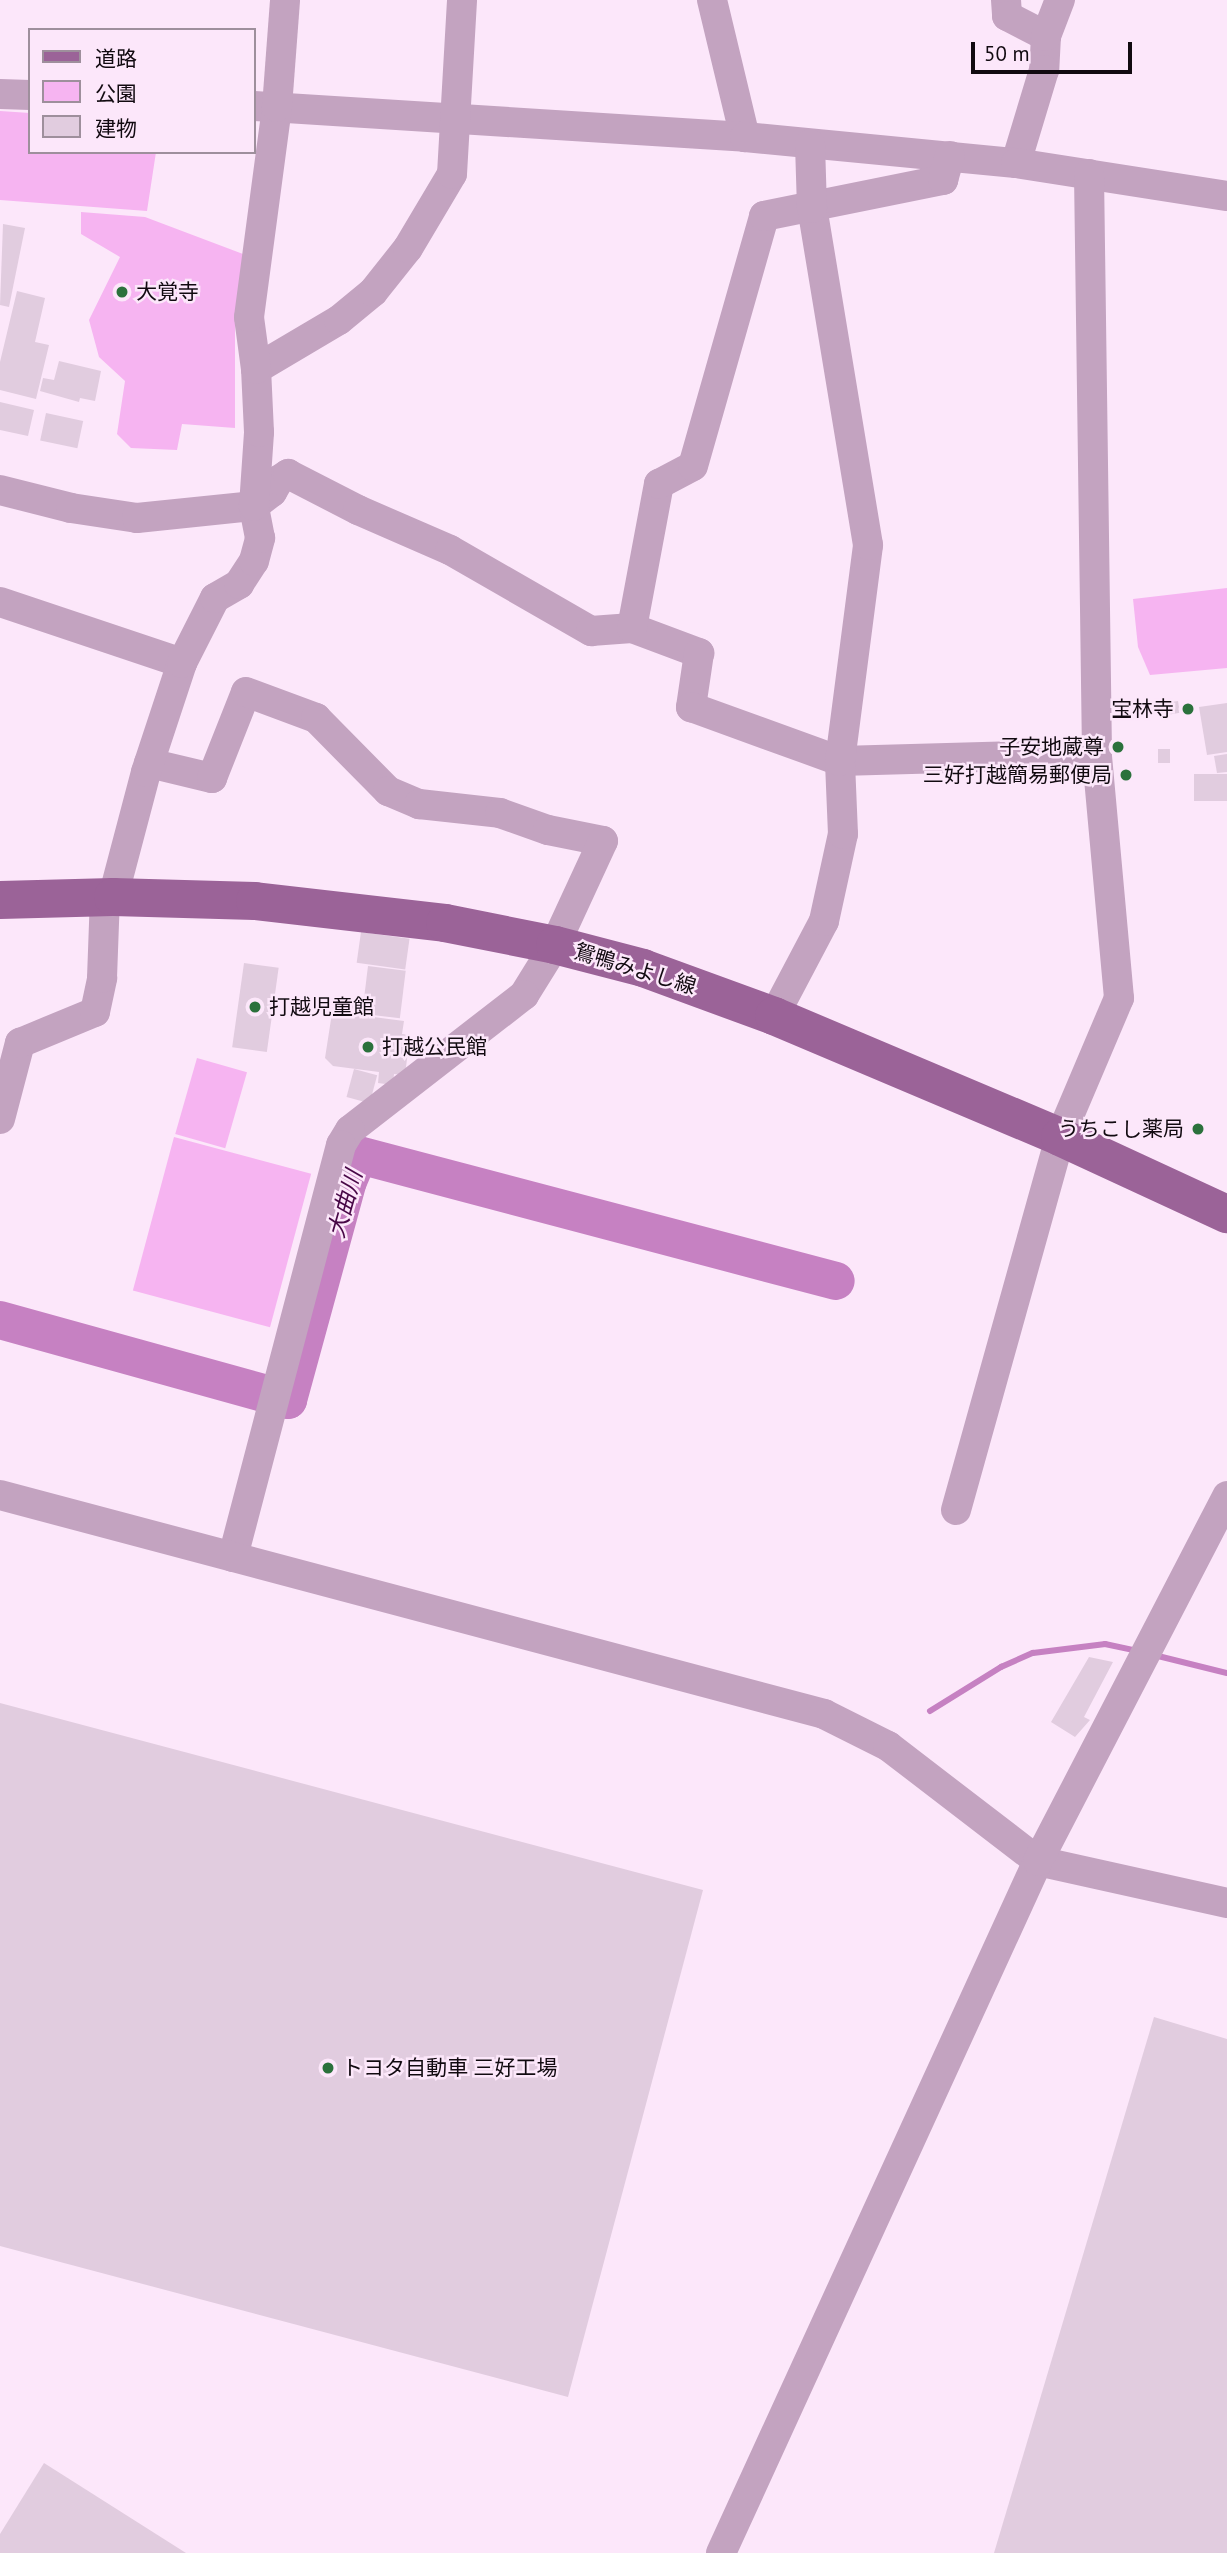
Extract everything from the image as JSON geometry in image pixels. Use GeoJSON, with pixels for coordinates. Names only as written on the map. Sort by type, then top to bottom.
{"type":"FeatureCollection","features":[{"type":"Feature","properties":{"kind":"main road","name":"鴛鴨みよし線"},"geometry":{"type":"LineString","coordinates":[[0,900],[109,897],[255,901],[445,923],[555,945],[643,968],[774,1016],[1060,1137],[1227,1214]]}},
{"type":"Feature","properties":{"kind":"street"},"geometry":{"type":"LineString","coordinates":[[0,1119],[20,1043],[95,1012],[102,978],[109,897],[182,663],[215,598],[239,584],[254,561],[260,538],[254,506],[259,432],[256,369],[248,317],[265,106],[285,0]]}},
{"type":"Feature","properties":{"kind":"street"},"geometry":{"type":"LineString","coordinates":[[256,369],[339,320],[373,292],[408,248],[452,174],[462,0]]}},
{"type":"Feature","properties":{"kind":"street"},"geometry":{"type":"LineString","coordinates":[[712,0],[745,137]]}},
{"type":"Feature","properties":{"kind":"street"},"geometry":{"type":"LineString","coordinates":[[1006,0],[1007,16],[1046,36]]}},
{"type":"Feature","properties":{"kind":"street"},"geometry":{"type":"LineString","coordinates":[[1016,163],[1044,70],[1046,36],[1060,0]]}},
{"type":"Feature","properties":{"kind":"street"},"geometry":{"type":"LineString","coordinates":[[0,94],[28,95]]}},
{"type":"Feature","properties":{"kind":"street"},"geometry":{"type":"LineString","coordinates":[[265,106],[745,137],[950,156],[1016,163],[1227,196]]}},
{"type":"Feature","properties":{"kind":"street"},"geometry":{"type":"LineString","coordinates":[[774,1016],[824,921],[843,834],[840,761],[868,545],[812,208],[810,144]]}},
{"type":"Feature","properties":{"kind":"street"},"geometry":{"type":"LineString","coordinates":[[632,628],[659,484],[693,466],[764,216],[776,211],[812,208],[943,180],[950,156]]}},
{"type":"Feature","properties":{"kind":"street"},"geometry":{"type":"LineString","coordinates":[[956,1510],[1060,1137],[1119,998],[1097,754],[1089,174]]}},
{"type":"Feature","properties":{"kind":"street"},"geometry":{"type":"LineString","coordinates":[[0,489],[71,508],[136,518],[254,506],[288,474],[358,510],[450,551],[591,631],[632,628],[699,653],[691,707],[840,761],[1097,754]]}},
{"type":"Feature","properties":{"kind":"street"},"geometry":{"type":"LineString","coordinates":[[0,602],[182,663]]}},
{"type":"Feature","properties":{"kind":"street"},"geometry":{"type":"LineString","coordinates":[[149,763],[212,778],[246,692],[316,718],[388,791],[419,804],[500,813],[548,830],[603,841],[555,945],[524,995],[350,1130],[341,1145],[233,1557]]}},
{"type":"Feature","properties":{"kind":"street"},"geometry":{"type":"LineString","coordinates":[[0,1495],[824,1714],[888,1746],[1038,1861],[1227,1903]]}},
{"type":"Feature","properties":{"kind":"street"},"geometry":{"type":"LineString","coordinates":[[721,2553],[1038,1861],[1227,1496]]}},
{"type":"Feature","properties":{"kind":"green space"},"geometry":{"type":"Polygon","coordinates":[[[0,111],[28,113],[28,154],[156,154],[147,211],[0,200],[0,111]]]}},
{"type":"Feature","properties":{"kind":"green space"},"geometry":{"type":"Polygon","coordinates":[[[81,212],[145,217],[243,254],[235,328],[235,428],[182,424],[177,450],[131,448],[117,434],[125,381],[99,357],[89,320],[120,257],[81,234],[81,212]]]}},
{"type":"Feature","properties":{"kind":"green space"},"geometry":{"type":"Polygon","coordinates":[[[1227,588],[1227,668],[1150,675],[1138,647],[1133,599],[1227,588]]]}},
{"type":"Feature","properties":{"kind":"green space"},"geometry":{"type":"Polygon","coordinates":[[[197,1058],[247,1072],[225,1148],[175,1134],[197,1058]]]}},
{"type":"Feature","properties":{"kind":"green space"},"geometry":{"type":"Polygon","coordinates":[[[174,1137],[311,1174],[270,1327],[133,1291],[174,1137]]]}},
{"type":"Feature","properties":{"kind":"building"},"geometry":{"type":"Polygon","coordinates":[[[3,224],[25,228],[9,307],[0,305],[3,224]]]}},
{"type":"Feature","properties":{"kind":"building"},"geometry":{"type":"Polygon","coordinates":[[[17,291],[45,298],[35,342],[49,345],[36,399],[0,390],[0,362],[17,291]]]}},
{"type":"Feature","properties":{"kind":"building"},"geometry":{"type":"Polygon","coordinates":[[[59,361],[101,371],[95,401],[80,398],[79,402],[40,391],[43,378],[54,380],[59,361]]]}},
{"type":"Feature","properties":{"kind":"building"},"geometry":{"type":"Polygon","coordinates":[[[0,402],[34,410],[28,436],[0,430],[0,402]]]}},
{"type":"Feature","properties":{"kind":"building"},"geometry":{"type":"Polygon","coordinates":[[[46,413],[83,421],[77,448],[40,440],[46,413]]]}},
{"type":"Feature","properties":{"kind":"building"},"geometry":{"type":"Polygon","coordinates":[[[1178,701],[1180,713],[1167,715],[1165,703],[1178,701]]]}},
{"type":"Feature","properties":{"kind":"building"},"geometry":{"type":"Polygon","coordinates":[[[1227,703],[1227,752],[1207,755],[1199,707],[1227,703]]]}},
{"type":"Feature","properties":{"kind":"building"},"geometry":{"type":"Polygon","coordinates":[[[1158,749],[1170,749],[1170,763],[1158,763],[1158,749]]]}},
{"type":"Feature","properties":{"kind":"building"},"geometry":{"type":"Polygon","coordinates":[[[1227,754],[1227,772],[1217,773],[1214,756],[1227,754]]]}},
{"type":"Feature","properties":{"kind":"building"},"geometry":{"type":"Polygon","coordinates":[[[1194,774],[1227,774],[1227,801],[1194,801],[1194,774]]]}},
{"type":"Feature","properties":{"kind":"building"},"geometry":{"type":"Polygon","coordinates":[[[361,932],[410,939],[405,970],[357,963],[361,932]]]}},
{"type":"Feature","properties":{"kind":"building","name":"打越児童館"},"geometry":{"type":"Polygon","coordinates":[[[244,963],[279,968],[267,1052],[232,1047],[244,963]]]}},
{"type":"Feature","properties":{"kind":"building"},"geometry":{"type":"Polygon","coordinates":[[[368,966],[406,971],[400,1018],[362,1014],[368,966]]]}},
{"type":"Feature","properties":{"kind":"building","name":"打越公民館"},"geometry":{"type":"Polygon","coordinates":[[[334,1000],[360,1003],[358,1015],[404,1021],[402,1034],[410,1035],[405,1075],[394,1074],[393,1085],[378,1083],[379,1072],[333,1066],[325,1058],[334,1000]]]}},
{"type":"Feature","properties":{"kind":"building"},"geometry":{"type":"Polygon","coordinates":[[[354,1069],[377,1075],[370,1103],[346,1097],[354,1069]]]}},
{"type":"Feature","properties":{"kind":"building"},"geometry":{"type":"Polygon","coordinates":[[[1089,1657],[1113,1662],[1084,1717],[1090,1720],[1075,1737],[1051,1722],[1089,1657]]]}},
{"type":"Feature","properties":{"kind":"building","name":"トヨタ自動車 三好工場"},"geometry":{"type":"Polygon","coordinates":[[[0,1703],[703,1890],[568,2397],[0,2246],[0,1703]]]}},
{"type":"Feature","properties":{"kind":"building"},"geometry":{"type":"Polygon","coordinates":[[[1154,2017],[1227,2039],[1227,2553],[994,2553],[1154,2017]]]}},
{"type":"Feature","properties":{"kind":"building"},"geometry":{"type":"Polygon","coordinates":[[[44,2463],[186,2553],[0,2553],[0,2534],[44,2463]]]}},
{"type":"Feature","properties":{"kind":"waterway","name":"大曲川"},"geometry":{"type":"LineString","coordinates":[[0,1320],[288,1400],[348,1181],[359,1155],[836,1281]]}},
{"type":"Feature","properties":{"kind":"waterway"},"geometry":{"type":"LineString","coordinates":[[930,1711],[1001,1667],[1033,1653],[1105,1644],[1137,1651]]}},
{"type":"Feature","properties":{"kind":"waterway"},"geometry":{"type":"LineString","coordinates":[[1154,1655],[1227,1673]]}},
{"type":"Feature","properties":{"kind":"place","name":"大覚寺"},"geometry":{"type":"Point","coordinates":[122,292]}},
{"type":"Feature","properties":{"kind":"place","name":"宝林寺"},"geometry":{"type":"Point","coordinates":[1188,709]}},
{"type":"Feature","properties":{"kind":"place","name":"子安地蔵尊"},"geometry":{"type":"Point","coordinates":[1118,747]}},
{"type":"Feature","properties":{"kind":"place","name":"三好打越簡易郵便局"},"geometry":{"type":"Point","coordinates":[1126,775]}},
{"type":"Feature","properties":{"kind":"place","name":"打越児童館"},"geometry":{"type":"Point","coordinates":[255,1007]}},
{"type":"Feature","properties":{"kind":"place","name":"打越公民館"},"geometry":{"type":"Point","coordinates":[368,1047]}},
{"type":"Feature","properties":{"kind":"place","name":"うちこし薬局"},"geometry":{"type":"Point","coordinates":[1198,1129]}},
{"type":"Feature","properties":{"kind":"place","name":"トヨタ自動車 三好工場"},"geometry":{"type":"Point","coordinates":[328,2068]}}]}
